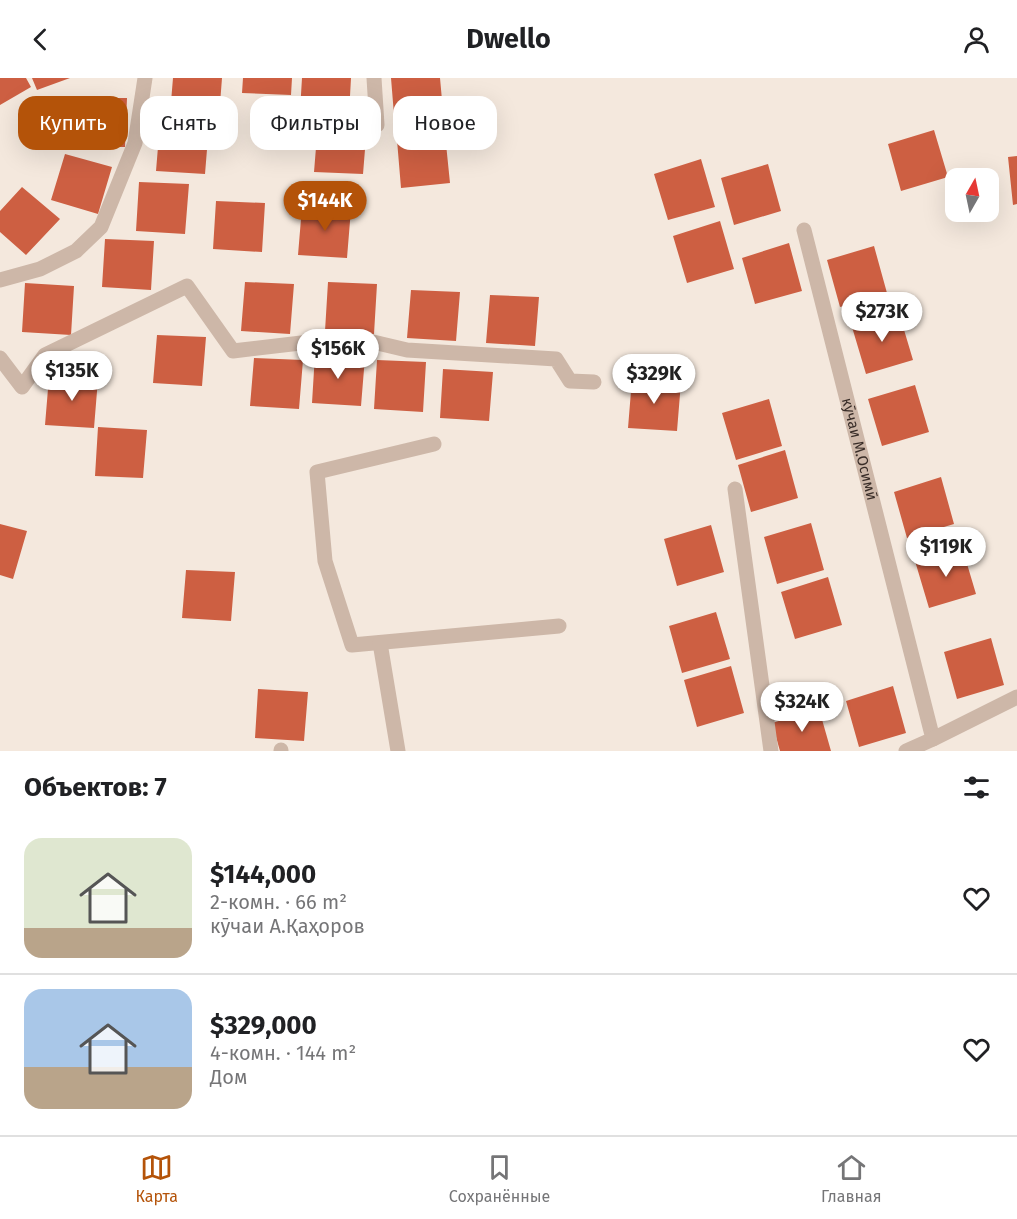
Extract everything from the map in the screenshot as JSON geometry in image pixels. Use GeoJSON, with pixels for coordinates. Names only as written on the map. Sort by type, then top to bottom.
{"type":"FeatureCollection","features":[{"type":"Feature","properties":{"kind":"street"},"geometry":{"type":"LineString","coordinates":[[0,280],[40,269],[76,251],[101,227],[135,143],[145,78]]}},
{"type":"Feature","properties":{"kind":"street"},"geometry":{"type":"LineString","coordinates":[[374,78],[375,96]]}},
{"type":"Feature","properties":{"kind":"street","name":"кӯчаи М.Осимӣ"},"geometry":{"type":"LineString","coordinates":[[804,230],[933,739]]}},
{"type":"Feature","properties":{"kind":"street"},"geometry":{"type":"LineString","coordinates":[[0,358],[22,387],[45,355],[187,286],[233,351],[352,338],[407,350],[556,359],[570,381],[594,382]]}},
{"type":"Feature","properties":{"kind":"street"},"geometry":{"type":"LineString","coordinates":[[434,444],[317,472],[325,561],[352,645],[559,626]]}},
{"type":"Feature","properties":{"kind":"street"},"geometry":{"type":"LineString","coordinates":[[735,489],[771,751]]}},
{"type":"Feature","properties":{"kind":"street"},"geometry":{"type":"LineString","coordinates":[[380,643],[398,751]]}},
{"type":"Feature","properties":{"kind":"street"},"geometry":{"type":"LineString","coordinates":[[906,751],[1017,697]]}},
{"type":"Feature","properties":{"kind":"building"},"geometry":{"type":"Polygon","coordinates":[[[0,78],[26,78],[31,87],[0,105],[0,78]]]}},
{"type":"Feature","properties":{"kind":"building"},"geometry":{"type":"Polygon","coordinates":[[[32,78],[70,78],[37,90],[32,78]]]}},
{"type":"Feature","properties":{"kind":"building"},"geometry":{"type":"Polygon","coordinates":[[[173,78],[222,78],[221,96],[172,96],[173,78]]]}},
{"type":"Feature","properties":{"kind":"building"},"geometry":{"type":"Polygon","coordinates":[[[243,78],[292,78],[291,95],[242,93],[243,78]]]}},
{"type":"Feature","properties":{"kind":"building"},"geometry":{"type":"Polygon","coordinates":[[[302,78],[351,78],[350,96],[301,96],[302,78]]]}},
{"type":"Feature","properties":{"kind":"building"},"geometry":{"type":"Polygon","coordinates":[[[391,78],[440,78],[442,96],[393,96],[393,102],[391,78]]]}},
{"type":"Feature","properties":{"kind":"building"},"geometry":{"type":"Polygon","coordinates":[[[934,130],[945,168],[945,178],[901,191],[888,144],[934,130]]]}},
{"type":"Feature","properties":{"kind":"building"},"geometry":{"type":"Polygon","coordinates":[[[158,150],[207,150],[205,174],[156,171],[158,150]]]}},
{"type":"Feature","properties":{"kind":"building"},"geometry":{"type":"Polygon","coordinates":[[[316,150],[365,150],[363,174],[314,172],[316,150]]]}},
{"type":"Feature","properties":{"kind":"building"},"geometry":{"type":"Polygon","coordinates":[[[398,150],[447,150],[450,183],[401,188],[398,150]]]}},
{"type":"Feature","properties":{"kind":"building"},"geometry":{"type":"Polygon","coordinates":[[[65,154],[112,167],[98,214],[51,200],[65,154]]]}},
{"type":"Feature","properties":{"kind":"building"},"geometry":{"type":"Polygon","coordinates":[[[1017,156],[1017,204],[1013,205],[1008,157],[1017,156]]]}},
{"type":"Feature","properties":{"kind":"building"},"geometry":{"type":"Polygon","coordinates":[[[701,159],[715,207],[668,220],[654,174],[701,159]]]}},
{"type":"Feature","properties":{"kind":"building"},"geometry":{"type":"Polygon","coordinates":[[[768,164],[781,211],[734,225],[721,178],[768,164]]]}},
{"type":"Feature","properties":{"kind":"building"},"geometry":{"type":"Polygon","coordinates":[[[139,182],[189,184],[185,234],[136,231],[139,182]]]}},
{"type":"Feature","properties":{"kind":"building"},"geometry":{"type":"Polygon","coordinates":[[[22,187],[60,219],[26,255],[0,232],[0,211],[22,187]]]}},
{"type":"Feature","properties":{"kind":"building"},"geometry":{"type":"Polygon","coordinates":[[[216,201],[265,203],[262,252],[213,249],[216,201]]]}},
{"type":"Feature","properties":{"kind":"building"},"geometry":{"type":"Polygon","coordinates":[[[302,207],[351,209],[347,258],[298,255],[302,207]]]}},
{"type":"Feature","properties":{"kind":"building"},"geometry":{"type":"Polygon","coordinates":[[[720,221],[734,269],[687,283],[673,236],[720,221]]]}},
{"type":"Feature","properties":{"kind":"building"},"geometry":{"type":"Polygon","coordinates":[[[105,239],[154,241],[151,290],[102,287],[105,239]]]}},
{"type":"Feature","properties":{"kind":"building"},"geometry":{"type":"Polygon","coordinates":[[[789,243],[802,291],[755,304],[742,258],[789,243]]]}},
{"type":"Feature","properties":{"kind":"building"},"geometry":{"type":"Polygon","coordinates":[[[874,246],[887,293],[840,307],[827,260],[874,246]]]}},
{"type":"Feature","properties":{"kind":"building"},"geometry":{"type":"Polygon","coordinates":[[[245,282],[294,284],[290,334],[241,331],[245,282]]]}},
{"type":"Feature","properties":{"kind":"building"},"geometry":{"type":"Polygon","coordinates":[[[328,282],[377,284],[374,334],[325,331],[328,282]]]}},
{"type":"Feature","properties":{"kind":"building"},"geometry":{"type":"Polygon","coordinates":[[[25,283],[74,286],[71,335],[22,332],[25,283]]]}},
{"type":"Feature","properties":{"kind":"building"},"geometry":{"type":"Polygon","coordinates":[[[411,290],[460,292],[456,341],[407,338],[411,290]]]}},
{"type":"Feature","properties":{"kind":"building"},"geometry":{"type":"Polygon","coordinates":[[[490,295],[539,297],[535,346],[486,343],[490,295]]]}},
{"type":"Feature","properties":{"kind":"building"},"geometry":{"type":"Polygon","coordinates":[[[899,313],[913,360],[866,374],[852,327],[899,313]]]}},
{"type":"Feature","properties":{"kind":"building"},"geometry":{"type":"Polygon","coordinates":[[[157,335],[206,337],[202,386],[153,383],[157,335]]]}},
{"type":"Feature","properties":{"kind":"building"},"geometry":{"type":"Polygon","coordinates":[[[315,354],[365,357],[361,406],[312,403],[315,354]]]}},
{"type":"Feature","properties":{"kind":"building"},"geometry":{"type":"Polygon","coordinates":[[[254,358],[303,360],[299,409],[250,406],[254,358]]]}},
{"type":"Feature","properties":{"kind":"building"},"geometry":{"type":"Polygon","coordinates":[[[377,360],[426,362],[423,412],[374,409],[377,360]]]}},
{"type":"Feature","properties":{"kind":"building"},"geometry":{"type":"Polygon","coordinates":[[[443,369],[493,372],[489,421],[440,418],[443,369]]]}},
{"type":"Feature","properties":{"kind":"building"},"geometry":{"type":"Polygon","coordinates":[[[49,377],[98,379],[94,428],[45,425],[49,377]]]}},
{"type":"Feature","properties":{"kind":"building"},"geometry":{"type":"Polygon","coordinates":[[[632,379],[681,382],[677,431],[628,428],[632,379]]]}},
{"type":"Feature","properties":{"kind":"building"},"geometry":{"type":"Polygon","coordinates":[[[915,385],[929,432],[882,446],[868,399],[915,385]]]}},
{"type":"Feature","properties":{"kind":"building"},"geometry":{"type":"Polygon","coordinates":[[[769,399],[782,446],[736,460],[722,413],[769,399]]]}},
{"type":"Feature","properties":{"kind":"building"},"geometry":{"type":"Polygon","coordinates":[[[98,427],[147,430],[143,478],[95,476],[98,427]]]}},
{"type":"Feature","properties":{"kind":"building"},"geometry":{"type":"Polygon","coordinates":[[[785,450],[798,498],[751,512],[738,465],[785,450]]]}},
{"type":"Feature","properties":{"kind":"building"},"geometry":{"type":"Polygon","coordinates":[[[941,477],[954,524],[907,538],[894,492],[941,477]]]}},
{"type":"Feature","properties":{"kind":"building"},"geometry":{"type":"Polygon","coordinates":[[[811,523],[824,570],[777,584],[764,537],[811,523]]]}},
{"type":"Feature","properties":{"kind":"building"},"geometry":{"type":"Polygon","coordinates":[[[0,524],[27,531],[13,579],[0,575],[0,524]]]}},
{"type":"Feature","properties":{"kind":"building"},"geometry":{"type":"Polygon","coordinates":[[[711,525],[724,572],[677,586],[664,539],[711,525]]]}},
{"type":"Feature","properties":{"kind":"building"},"geometry":{"type":"Polygon","coordinates":[[[962,547],[976,594],[929,608],[915,561],[962,547]]]}},
{"type":"Feature","properties":{"kind":"building"},"geometry":{"type":"Polygon","coordinates":[[[186,570],[235,572],[231,621],[182,618],[186,570]]]}},
{"type":"Feature","properties":{"kind":"building"},"geometry":{"type":"Polygon","coordinates":[[[828,577],[842,625],[795,639],[781,592],[828,577]]]}},
{"type":"Feature","properties":{"kind":"building"},"geometry":{"type":"Polygon","coordinates":[[[716,612],[730,659],[682,673],[669,626],[716,612]]]}},
{"type":"Feature","properties":{"kind":"building"},"geometry":{"type":"Polygon","coordinates":[[[991,638],[1004,685],[957,699],[944,652],[991,638]]]}},
{"type":"Feature","properties":{"kind":"building"},"geometry":{"type":"Polygon","coordinates":[[[731,666],[744,713],[697,727],[684,680],[731,666]]]}},
{"type":"Feature","properties":{"kind":"building"},"geometry":{"type":"Polygon","coordinates":[[[893,686],[906,733],[859,747],[846,701],[893,686]]]}},
{"type":"Feature","properties":{"kind":"building"},"geometry":{"type":"Polygon","coordinates":[[[258,689],[308,692],[304,741],[255,738],[258,689]]]}},
{"type":"Feature","properties":{"kind":"building"},"geometry":{"type":"Polygon","coordinates":[[[819,709],[831,751],[780,751],[772,723],[819,709]]]}}]}
